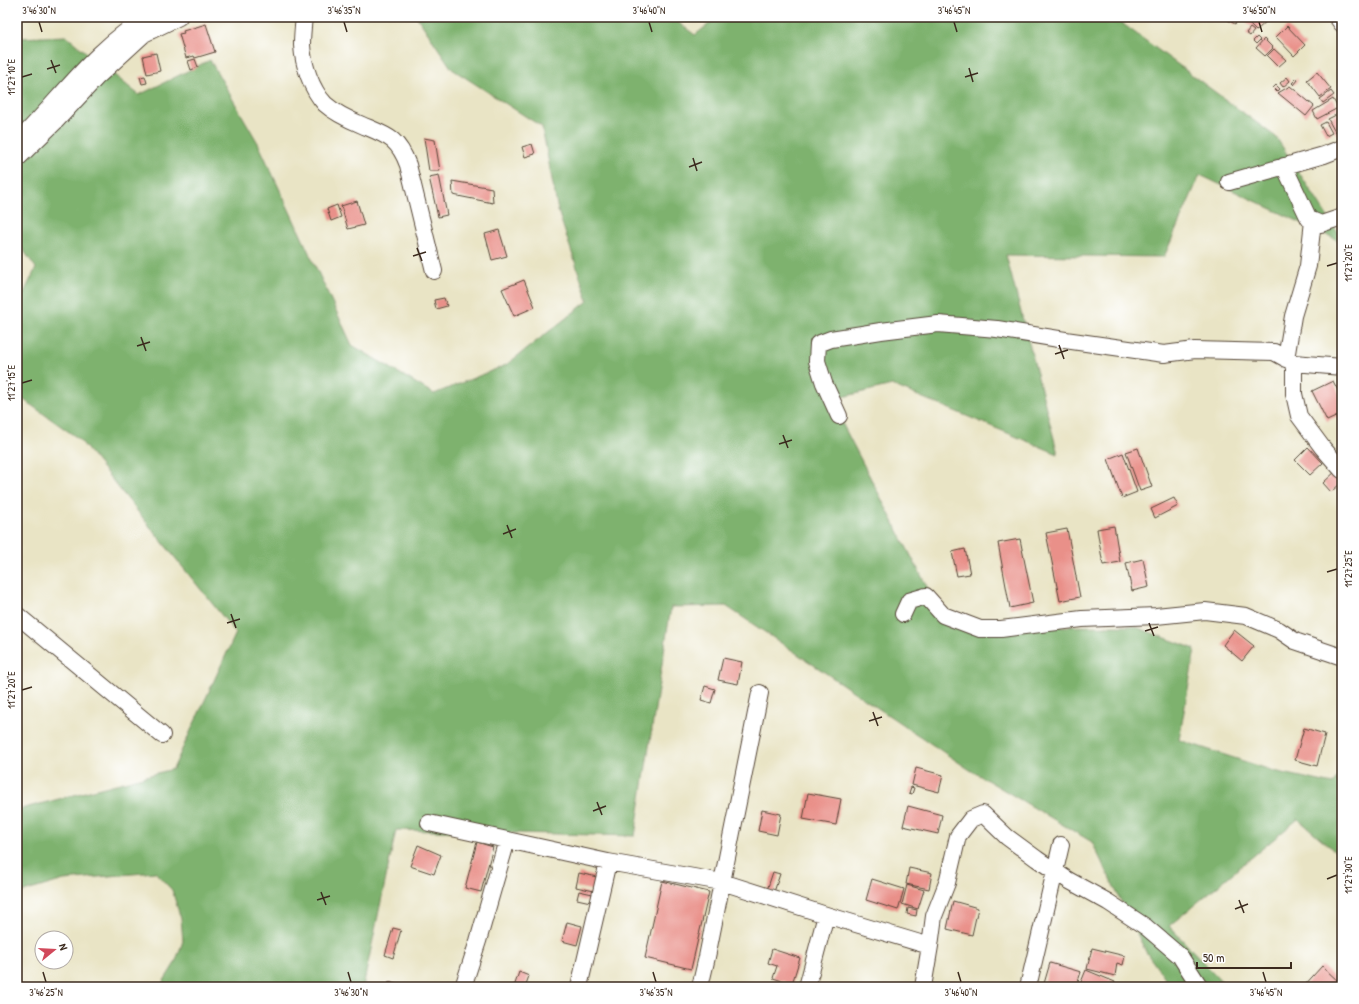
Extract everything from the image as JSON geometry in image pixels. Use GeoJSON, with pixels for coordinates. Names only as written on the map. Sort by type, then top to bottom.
{"type":"FeatureCollection","features":[{"type":"Feature","properties":{"kind":"street"},"geometry":{"type":"LineString","coordinates":[[17,142],[38,122],[84,69],[109,44],[135,24],[148,17]]}},
{"type":"Feature","properties":{"kind":"street"},"geometry":{"type":"LineString","coordinates":[[17,159],[55,122],[97,77],[144,34],[179,17]]}},
{"type":"Feature","properties":{"kind":"street"},"geometry":{"type":"LineString","coordinates":[[304,17],[302,46],[306,65],[314,89],[326,104],[347,118],[390,138],[403,152],[408,165],[434,271]]}},
{"type":"Feature","properties":{"kind":"street"},"geometry":{"type":"LineString","coordinates":[[1337,17],[1342,24]]}},
{"type":"Feature","properties":{"kind":"street"},"geometry":{"type":"LineString","coordinates":[[1229,182],[1324,155],[1342,148]]}},
{"type":"Feature","properties":{"kind":"street"},"geometry":{"type":"LineString","coordinates":[[1284,166],[1309,219],[1321,224],[1342,217]]}},
{"type":"Feature","properties":{"kind":"street"},"geometry":{"type":"LineString","coordinates":[[1314,221],[1308,266],[1293,316],[1290,361],[1294,394],[1299,416],[1322,447],[1342,470]]}},
{"type":"Feature","properties":{"kind":"street"},"geometry":{"type":"LineString","coordinates":[[838,416],[824,383],[817,361],[818,344],[831,339],[938,324],[997,329],[1164,354],[1195,350],[1274,352],[1290,361],[1342,368]]}},
{"type":"Feature","properties":{"kind":"street"},"geometry":{"type":"LineString","coordinates":[[903,614],[909,601],[926,596],[943,615],[980,629],[1001,629],[1082,620],[1156,616],[1205,611],[1246,616],[1278,630],[1295,641],[1342,657]]}},
{"type":"Feature","properties":{"kind":"street"},"geometry":{"type":"LineString","coordinates":[[17,615],[162,735]]}},
{"type":"Feature","properties":{"kind":"street"},"geometry":{"type":"LineString","coordinates":[[700,987],[760,694]]}},
{"type":"Feature","properties":{"kind":"street"},"geometry":{"type":"LineString","coordinates":[[923,987],[934,916],[947,883],[958,836],[971,819],[983,814],[1007,837],[1037,859],[1146,927],[1180,956],[1200,987]]}},
{"type":"Feature","properties":{"kind":"street"},"geometry":{"type":"LineString","coordinates":[[429,823],[608,862],[722,882],[930,946]]}},
{"type":"Feature","properties":{"kind":"street"},"geometry":{"type":"LineString","coordinates":[[463,987],[507,840]]}},
{"type":"Feature","properties":{"kind":"street"},"geometry":{"type":"LineString","coordinates":[[1028,987],[1061,845]]}},
{"type":"Feature","properties":{"kind":"street"},"geometry":{"type":"LineString","coordinates":[[579,987],[608,862]]}},
{"type":"Feature","properties":{"kind":"street"},"geometry":{"type":"LineString","coordinates":[[807,987],[826,915]]}},
{"type":"Feature","properties":{"kind":"green space"},"geometry":{"type":"Polygon","coordinates":[[[417,17],[671,17],[695,35],[718,17],[1117,17],[1119,21],[1276,137],[1342,239],[1342,242],[1200,175],[1164,257],[1006,255],[1058,454],[892,385],[830,400],[948,627],[1133,626],[1195,649],[1179,740],[1274,771],[1333,784],[1342,771],[1342,857],[1298,819],[1169,926],[1227,987],[1171,987],[1146,952],[1092,842],[970,770],[726,606],[671,607],[635,836],[396,830],[363,987],[160,987],[175,963],[183,941],[181,919],[172,890],[155,872],[64,880],[17,894],[17,810],[173,769],[236,633],[79,439],[17,395],[17,307],[36,268],[17,241],[17,38],[66,36],[139,95],[210,60],[258,143],[352,345],[434,394],[506,365],[588,301],[558,211],[542,127],[452,69],[417,17]]]}},
{"type":"Feature","properties":{"kind":"building"},"geometry":{"type":"Polygon","coordinates":[[[1229,17],[1238,19],[1235,24],[1228,20],[1229,17]]]}},
{"type":"Feature","properties":{"kind":"building"},"geometry":{"type":"Polygon","coordinates":[[[1248,17],[1271,17],[1256,31],[1245,20],[1248,17]]]}},
{"type":"Feature","properties":{"kind":"building"},"geometry":{"type":"Polygon","coordinates":[[[206,24],[215,52],[195,58],[194,56],[186,58],[179,34],[184,33],[183,31],[206,24]]]}},
{"type":"Feature","properties":{"kind":"building"},"geometry":{"type":"Polygon","coordinates":[[[1287,26],[1305,45],[1294,56],[1276,37],[1287,26]]]}},
{"type":"Feature","properties":{"kind":"building"},"geometry":{"type":"Polygon","coordinates":[[[1250,28],[1254,31],[1250,36],[1246,33],[1250,28]]]}},
{"type":"Feature","properties":{"kind":"building"},"geometry":{"type":"Polygon","coordinates":[[[1257,37],[1260,40],[1256,44],[1253,41],[1257,37]]]}},
{"type":"Feature","properties":{"kind":"building"},"geometry":{"type":"Polygon","coordinates":[[[1264,39],[1273,48],[1265,56],[1256,48],[1264,39]]]}},
{"type":"Feature","properties":{"kind":"building"},"geometry":{"type":"Polygon","coordinates":[[[1274,49],[1286,60],[1278,67],[1267,56],[1274,49]]]}},
{"type":"Feature","properties":{"kind":"building"},"geometry":{"type":"Polygon","coordinates":[[[156,53],[160,71],[147,74],[143,56],[156,53]]]}},
{"type":"Feature","properties":{"kind":"building"},"geometry":{"type":"Polygon","coordinates":[[[195,59],[198,67],[191,70],[188,61],[195,59]]]}},
{"type":"Feature","properties":{"kind":"building"},"geometry":{"type":"Polygon","coordinates":[[[1317,72],[1331,89],[1320,97],[1307,80],[1317,72]]]}},
{"type":"Feature","properties":{"kind":"building"},"geometry":{"type":"Polygon","coordinates":[[[145,76],[147,83],[142,84],[140,77],[145,76]]]}},
{"type":"Feature","properties":{"kind":"building"},"geometry":{"type":"Polygon","coordinates":[[[1287,77],[1290,81],[1283,87],[1280,83],[1287,77]]]}},
{"type":"Feature","properties":{"kind":"building"},"geometry":{"type":"Polygon","coordinates":[[[1297,78],[1298,80],[1294,85],[1292,83],[1297,78]]]}},
{"type":"Feature","properties":{"kind":"building"},"geometry":{"type":"Polygon","coordinates":[[[1276,85],[1280,89],[1277,92],[1273,88],[1276,85]]]}},
{"type":"Feature","properties":{"kind":"building"},"geometry":{"type":"Polygon","coordinates":[[[1290,86],[1314,106],[1306,116],[1278,93],[1290,86]]]}},
{"type":"Feature","properties":{"kind":"building"},"geometry":{"type":"Polygon","coordinates":[[[1331,91],[1334,95],[1323,103],[1320,99],[1331,91]]]}},
{"type":"Feature","properties":{"kind":"building"},"geometry":{"type":"Polygon","coordinates":[[[1333,99],[1338,108],[1317,119],[1313,111],[1333,99]]]}},
{"type":"Feature","properties":{"kind":"building"},"geometry":{"type":"Polygon","coordinates":[[[1342,112],[1342,130],[1336,134],[1328,119],[1342,112]]]}},
{"type":"Feature","properties":{"kind":"building"},"geometry":{"type":"Polygon","coordinates":[[[1326,122],[1332,133],[1326,136],[1320,125],[1326,122]]]}},
{"type":"Feature","properties":{"kind":"building"},"geometry":{"type":"Polygon","coordinates":[[[424,138],[435,140],[440,171],[429,171],[424,138]]]}},
{"type":"Feature","properties":{"kind":"building"},"geometry":{"type":"Polygon","coordinates":[[[532,144],[535,154],[525,157],[522,147],[532,144]]]}},
{"type":"Feature","properties":{"kind":"building"},"geometry":{"type":"Polygon","coordinates":[[[439,175],[447,215],[438,217],[429,177],[439,175]]]}},
{"type":"Feature","properties":{"kind":"building"},"geometry":{"type":"Polygon","coordinates":[[[452,181],[492,188],[493,203],[453,195],[452,181]]]}},
{"type":"Feature","properties":{"kind":"building"},"geometry":{"type":"Polygon","coordinates":[[[357,201],[364,225],[348,229],[341,206],[357,201]]]}},
{"type":"Feature","properties":{"kind":"building"},"geometry":{"type":"Polygon","coordinates":[[[337,205],[341,217],[331,221],[327,209],[337,205]]]}},
{"type":"Feature","properties":{"kind":"building"},"geometry":{"type":"Polygon","coordinates":[[[499,230],[507,256],[492,260],[485,234],[499,230]]]}},
{"type":"Feature","properties":{"kind":"building"},"geometry":{"type":"Polygon","coordinates":[[[524,280],[535,307],[514,316],[502,289],[524,280]]]}},
{"type":"Feature","properties":{"kind":"building"},"geometry":{"type":"Polygon","coordinates":[[[444,298],[447,306],[436,309],[434,300],[444,298]]]}},
{"type":"Feature","properties":{"kind":"building"},"geometry":{"type":"Polygon","coordinates":[[[1333,381],[1342,398],[1342,414],[1327,421],[1312,391],[1333,381]]]}},
{"type":"Feature","properties":{"kind":"building"},"geometry":{"type":"Polygon","coordinates":[[[1308,447],[1323,463],[1310,475],[1295,460],[1308,447]]]}},
{"type":"Feature","properties":{"kind":"building"},"geometry":{"type":"Polygon","coordinates":[[[1138,448],[1152,487],[1140,491],[1126,452],[1138,448]]]}},
{"type":"Feature","properties":{"kind":"building"},"geometry":{"type":"Polygon","coordinates":[[[1123,453],[1137,492],[1122,498],[1108,459],[1123,453]]]}},
{"type":"Feature","properties":{"kind":"building"},"geometry":{"type":"Polygon","coordinates":[[[1337,470],[1342,475],[1342,482],[1331,492],[1323,483],[1337,470]]]}},
{"type":"Feature","properties":{"kind":"building"},"geometry":{"type":"Polygon","coordinates":[[[1174,498],[1178,506],[1155,518],[1151,509],[1174,498]]]}},
{"type":"Feature","properties":{"kind":"building"},"geometry":{"type":"Polygon","coordinates":[[[1114,526],[1120,562],[1103,565],[1097,529],[1114,526]]]}},
{"type":"Feature","properties":{"kind":"building"},"geometry":{"type":"Polygon","coordinates":[[[1067,529],[1080,597],[1060,601],[1046,533],[1067,529]]]}},
{"type":"Feature","properties":{"kind":"building"},"geometry":{"type":"Polygon","coordinates":[[[1020,539],[1033,603],[1010,608],[998,543],[1020,539]]]}},
{"type":"Feature","properties":{"kind":"building"},"geometry":{"type":"Polygon","coordinates":[[[965,549],[970,574],[957,576],[952,552],[965,549]]]}},
{"type":"Feature","properties":{"kind":"building"},"geometry":{"type":"Polygon","coordinates":[[[1143,559],[1149,587],[1132,591],[1126,563],[1143,559]]]}},
{"type":"Feature","properties":{"kind":"building"},"geometry":{"type":"Polygon","coordinates":[[[1234,630],[1254,646],[1242,661],[1223,645],[1234,630]]]}},
{"type":"Feature","properties":{"kind":"building"},"geometry":{"type":"Polygon","coordinates":[[[723,658],[742,662],[738,684],[718,680],[723,658]]]}},
{"type":"Feature","properties":{"kind":"building"},"geometry":{"type":"Polygon","coordinates":[[[705,686],[715,689],[711,703],[701,700],[705,686]]]}},
{"type":"Feature","properties":{"kind":"building"},"geometry":{"type":"Polygon","coordinates":[[[1304,728],[1325,734],[1317,766],[1295,760],[1304,728]]]}},
{"type":"Feature","properties":{"kind":"building"},"geometry":{"type":"Polygon","coordinates":[[[916,768],[943,775],[939,792],[912,785],[916,768]]]}},
{"type":"Feature","properties":{"kind":"building"},"geometry":{"type":"Polygon","coordinates":[[[911,787],[914,788],[912,794],[909,793],[911,787]]]}},
{"type":"Feature","properties":{"kind":"building"},"geometry":{"type":"Polygon","coordinates":[[[808,793],[841,799],[836,825],[803,819],[808,793]]]}},
{"type":"Feature","properties":{"kind":"building"},"geometry":{"type":"Polygon","coordinates":[[[908,806],[942,815],[938,834],[903,826],[908,806]]]}},
{"type":"Feature","properties":{"kind":"building"},"geometry":{"type":"Polygon","coordinates":[[[762,810],[781,814],[777,835],[758,831],[762,810]]]}},
{"type":"Feature","properties":{"kind":"building"},"geometry":{"type":"Polygon","coordinates":[[[477,842],[493,847],[481,892],[465,888],[477,842]]]}},
{"type":"Feature","properties":{"kind":"building"},"geometry":{"type":"Polygon","coordinates":[[[418,845],[441,855],[434,874],[410,866],[418,845]]]}},
{"type":"Feature","properties":{"kind":"building"},"geometry":{"type":"Polygon","coordinates":[[[909,868],[932,873],[929,889],[906,884],[909,868]]]}},
{"type":"Feature","properties":{"kind":"building"},"geometry":{"type":"Polygon","coordinates":[[[773,872],[780,874],[774,892],[767,890],[773,872]]]}},
{"type":"Feature","properties":{"kind":"building"},"geometry":{"type":"Polygon","coordinates":[[[579,873],[597,877],[594,891],[576,887],[579,873]]]}},
{"type":"Feature","properties":{"kind":"building"},"geometry":{"type":"Polygon","coordinates":[[[872,879],[904,889],[898,910],[866,900],[872,879]]]}},
{"type":"Feature","properties":{"kind":"building"},"geometry":{"type":"Polygon","coordinates":[[[662,881],[709,892],[691,969],[645,958],[662,881]]]}},
{"type":"Feature","properties":{"kind":"building"},"geometry":{"type":"Polygon","coordinates":[[[907,885],[924,890],[918,909],[902,904],[907,885]]]}},
{"type":"Feature","properties":{"kind":"building"},"geometry":{"type":"Polygon","coordinates":[[[579,891],[597,895],[595,903],[577,899],[579,891]]]}},
{"type":"Feature","properties":{"kind":"building"},"geometry":{"type":"Polygon","coordinates":[[[953,901],[978,908],[972,935],[947,929],[953,901]]]}},
{"type":"Feature","properties":{"kind":"building"},"geometry":{"type":"Polygon","coordinates":[[[908,908],[917,910],[916,916],[907,914],[908,908]]]}},
{"type":"Feature","properties":{"kind":"building"},"geometry":{"type":"Polygon","coordinates":[[[567,922],[582,926],[577,945],[562,941],[567,922]]]}},
{"type":"Feature","properties":{"kind":"building"},"geometry":{"type":"Polygon","coordinates":[[[393,928],[401,930],[393,958],[385,955],[393,928]]]}},
{"type":"Feature","properties":{"kind":"building"},"geometry":{"type":"Polygon","coordinates":[[[1092,948],[1125,956],[1123,965],[1117,963],[1115,976],[1087,969],[1092,948]]]}},
{"type":"Feature","properties":{"kind":"building"},"geometry":{"type":"Polygon","coordinates":[[[772,949],[800,958],[792,984],[773,978],[777,966],[768,963],[772,949]]]}},
{"type":"Feature","properties":{"kind":"building"},"geometry":{"type":"Polygon","coordinates":[[[1050,963],[1081,972],[1076,987],[1043,987],[1050,963]]]}},
{"type":"Feature","properties":{"kind":"building"},"geometry":{"type":"Polygon","coordinates":[[[1322,966],[1342,985],[1342,987],[1303,987],[1322,966]]]}},
{"type":"Feature","properties":{"kind":"building"},"geometry":{"type":"Polygon","coordinates":[[[1086,970],[1115,982],[1113,987],[1079,987],[1086,970]]]}},
{"type":"Feature","properties":{"kind":"building"},"geometry":{"type":"Polygon","coordinates":[[[519,972],[529,976],[525,987],[514,987],[519,972]]]}},
{"type":"Feature","properties":{"kind":"building"},"geometry":{"type":"Polygon","coordinates":[[[389,982],[398,985],[398,987],[388,987],[389,982]]]}}]}
